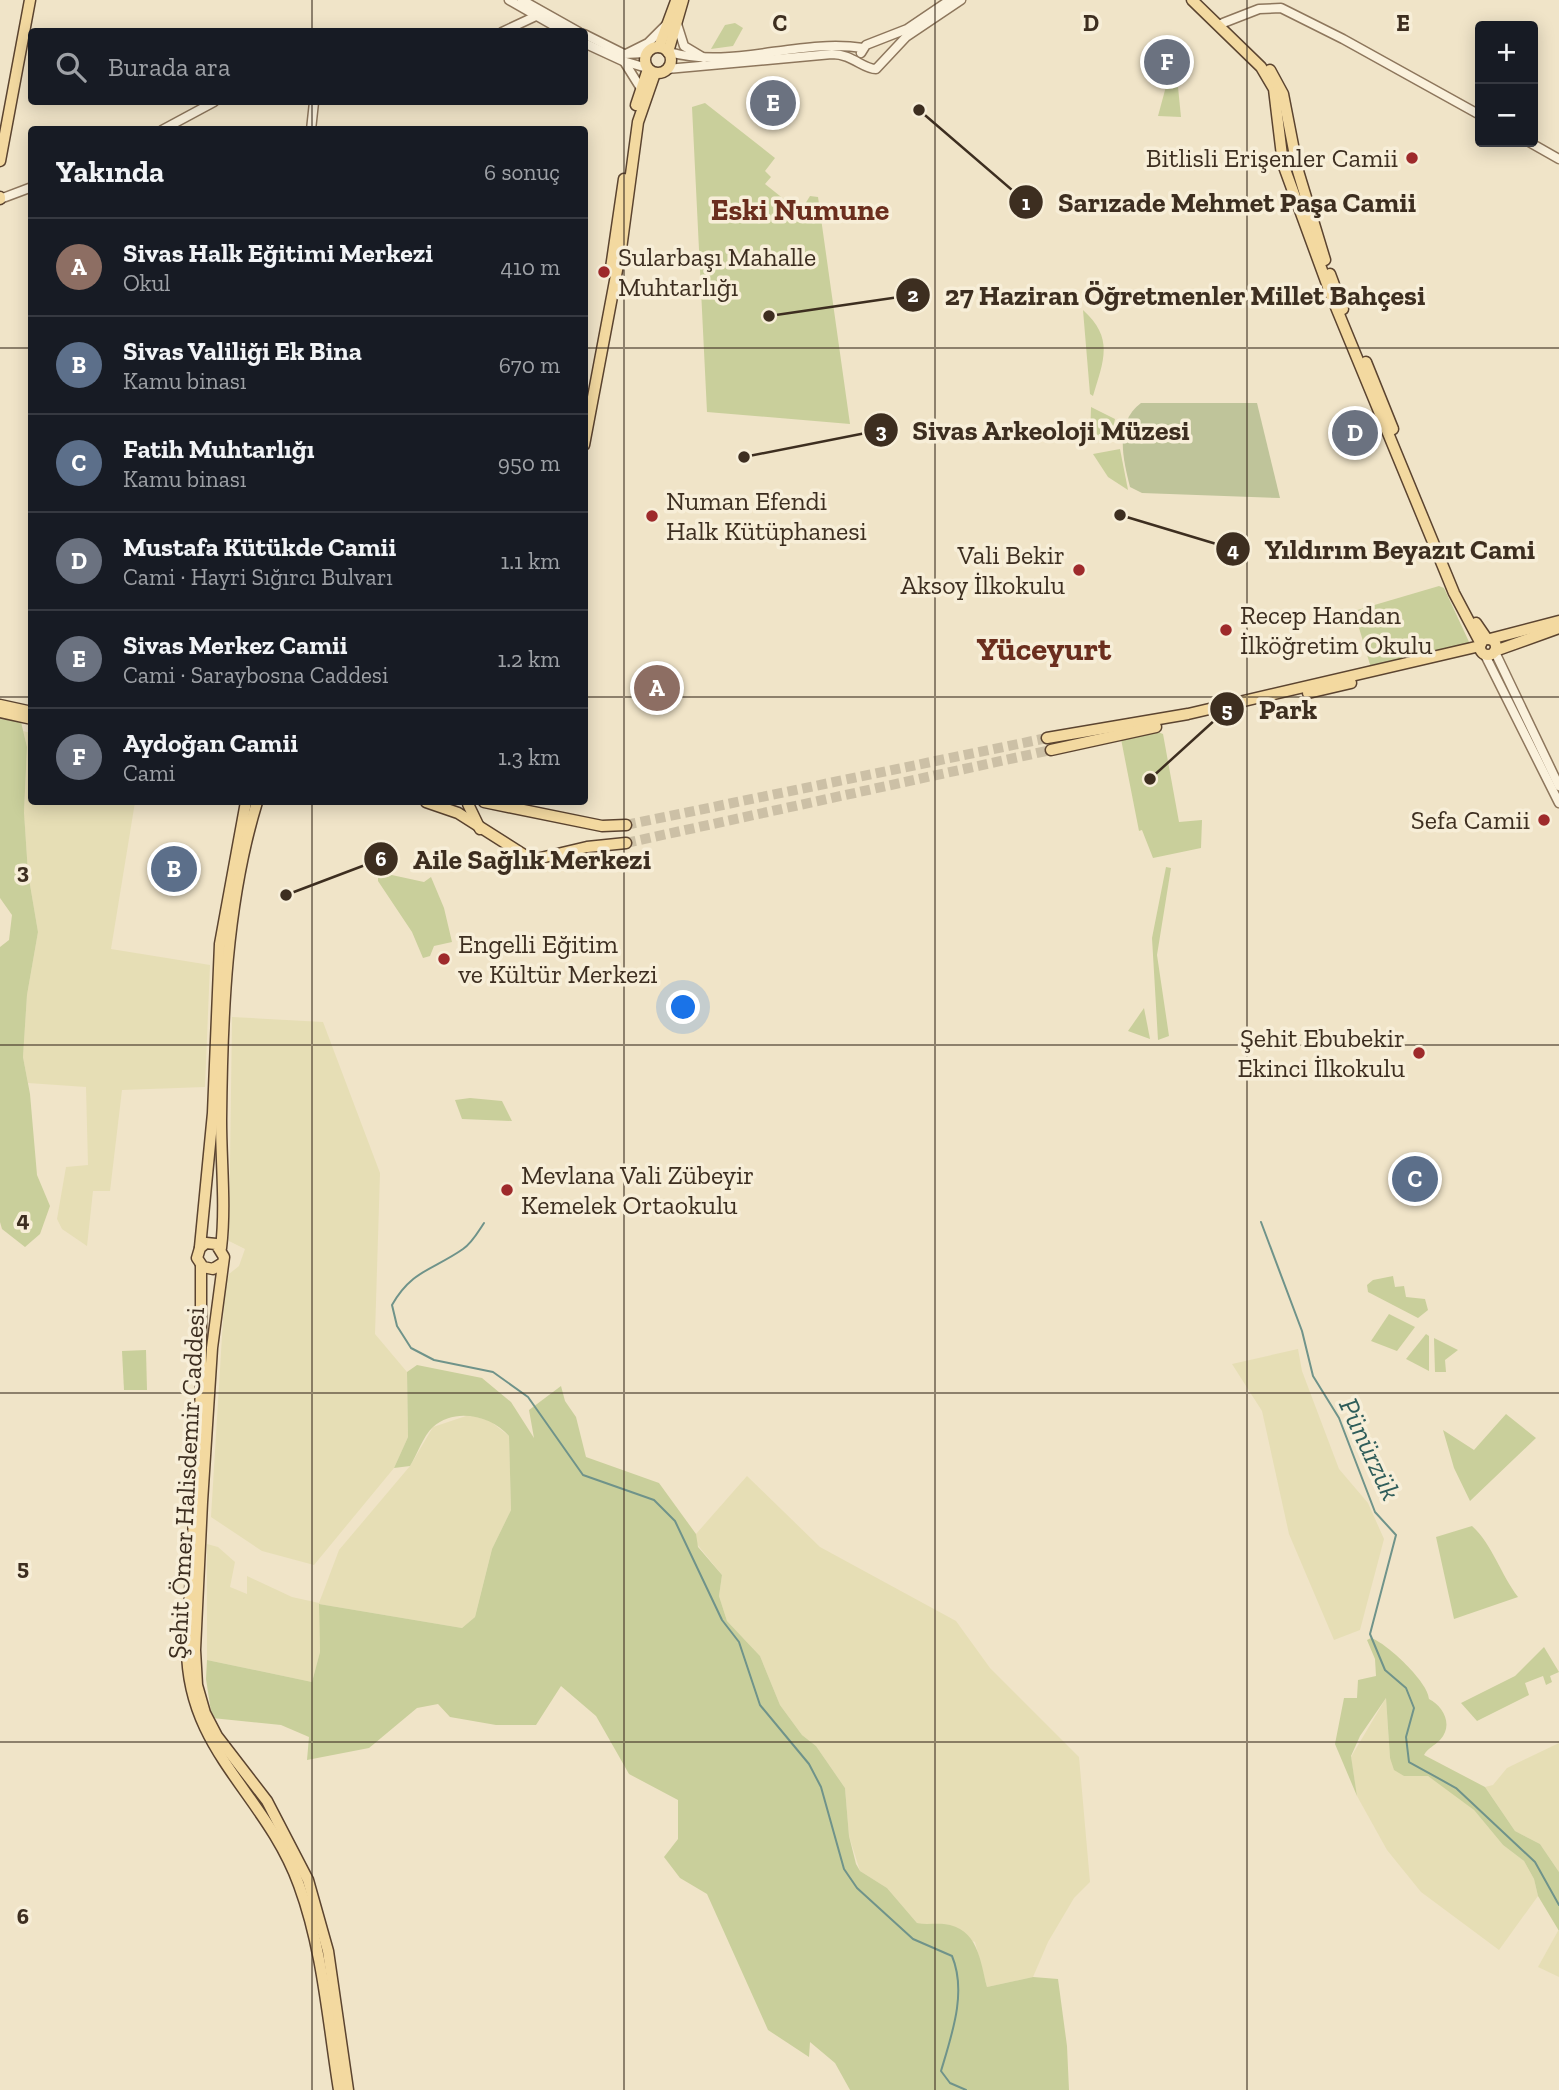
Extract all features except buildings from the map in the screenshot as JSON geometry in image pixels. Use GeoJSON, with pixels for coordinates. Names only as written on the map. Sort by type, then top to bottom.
{"type":"FeatureCollection","features":[{"type":"Feature","properties":{"kind":"main road"},"geometry":{"type":"LineString","coordinates":[[0,161],[30,0]]}},
{"type":"Feature","properties":{"kind":"main road"},"geometry":{"type":"LineString","coordinates":[[650,70],[667,69],[671,61],[665,50],[676,0]]}},
{"type":"Feature","properties":{"kind":"main road"},"geometry":{"type":"LineString","coordinates":[[672,24],[683,0]]}},
{"type":"Feature","properties":{"kind":"main road"},"geometry":{"type":"LineString","coordinates":[[1192,0],[1268,77],[1274,89],[1283,164],[1293,173]]}},
{"type":"Feature","properties":{"kind":"main road"},"geometry":{"type":"LineString","coordinates":[[1200,0],[1265,62],[1280,84],[1293,139],[1293,173],[1331,295],[1454,593],[1487,647]]}},
{"type":"Feature","properties":{"kind":"main road"},"geometry":{"type":"LineString","coordinates":[[588,424],[621,249],[638,122],[650,70],[646,53],[665,50]]}},
{"type":"Feature","properties":{"kind":"main road"},"geometry":{"type":"LineString","coordinates":[[588,383],[640,87],[650,70]]}},
{"type":"Feature","properties":{"kind":"main road"},"geometry":{"type":"LineString","coordinates":[[1280,140],[1293,139]]}},
{"type":"Feature","properties":{"kind":"main road"},"geometry":{"type":"LineString","coordinates":[[1047,738],[1188,714],[1487,647],[1559,621]]}},
{"type":"Feature","properties":{"kind":"main road"},"geometry":{"type":"LineString","coordinates":[[1051,750],[1559,628]]}},
{"type":"Feature","properties":{"kind":"main road"},"geometry":{"type":"LineString","coordinates":[[0,705],[28,711]]}},
{"type":"Feature","properties":{"kind":"main road"},"geometry":{"type":"LineString","coordinates":[[0,712],[28,718]]}},
{"type":"Feature","properties":{"kind":"main road"},"geometry":{"type":"LineString","coordinates":[[245,805],[220,944],[213,1113],[197,1257],[201,1266],[213,1269],[221,1264],[224,1257],[221,1248],[221,1116],[229,956],[236,897],[256,805]]}},
{"type":"Feature","properties":{"kind":"main road"},"geometry":{"type":"LineString","coordinates":[[469,805],[481,830]]}},
{"type":"Feature","properties":{"kind":"main road"},"geometry":{"type":"LineString","coordinates":[[499,805],[602,825],[626,825]]}},
{"type":"Feature","properties":{"kind":"main road"},"geometry":{"type":"LineString","coordinates":[[452,808],[481,830],[533,860],[587,847],[626,844]]}},
{"type":"Feature","properties":{"kind":"main road"},"geometry":{"type":"LineString","coordinates":[[200,1247],[211,1243],[221,1248]]}},
{"type":"Feature","properties":{"kind":"main road","name":"Şehit Ömer Halisdemir Caddesi"},"geometry":{"type":"LineString","coordinates":[[221,1264],[202,1502],[195,1650],[197,1685],[205,1713],[217,1736],[267,1801],[308,1880],[328,1951],[348,2090]]}},
{"type":"Feature","properties":{"kind":"main road","name":"Şehit Ömer Halisdemir Caddesi"},"geometry":{"type":"LineString","coordinates":[[201,1266],[201,1390],[188,1611],[188,1679],[193,1703],[207,1737],[268,1822],[299,1885],[320,1966],[338,2090]]}},
{"type":"Feature","properties":{"kind":"street"},"geometry":{"type":"LineString","coordinates":[[509,0],[558,28]]}},
{"type":"Feature","properties":{"kind":"street"},"geometry":{"type":"LineString","coordinates":[[522,0],[572,28]]}},
{"type":"Feature","properties":{"kind":"street"},"geometry":{"type":"LineString","coordinates":[[665,50],[704,58],[831,47],[863,48],[907,29],[950,0]]}},
{"type":"Feature","properties":{"kind":"street"},"geometry":{"type":"LineString","coordinates":[[667,69],[832,54],[861,61],[867,68],[876,69],[906,37],[961,0]]}},
{"type":"Feature","properties":{"kind":"street"},"geometry":{"type":"LineString","coordinates":[[1223,23],[1259,9],[1281,8],[1475,112]]}},
{"type":"Feature","properties":{"kind":"street"},"geometry":{"type":"LineString","coordinates":[[510,28],[536,16]]}},
{"type":"Feature","properties":{"kind":"street"},"geometry":{"type":"LineString","coordinates":[[624,58],[649,43],[672,24],[684,46],[704,58]]}},
{"type":"Feature","properties":{"kind":"street"},"geometry":{"type":"LineString","coordinates":[[588,36],[624,58],[640,87]]}},
{"type":"Feature","properties":{"kind":"street"},"geometry":{"type":"LineString","coordinates":[[875,43],[883,48],[886,58]]}},
{"type":"Feature","properties":{"kind":"street"},"geometry":{"type":"LineString","coordinates":[[588,44],[650,70]]}},
{"type":"Feature","properties":{"kind":"street"},"geometry":{"type":"LineString","coordinates":[[861,61],[863,48]]}},
{"type":"Feature","properties":{"kind":"street"},"geometry":{"type":"LineString","coordinates":[[624,58],[646,53]]}},
{"type":"Feature","properties":{"kind":"street"},"geometry":{"type":"LineString","coordinates":[[169,126],[208,105]]}},
{"type":"Feature","properties":{"kind":"street"},"geometry":{"type":"LineString","coordinates":[[311,126],[314,105]]}},
{"type":"Feature","properties":{"kind":"street"},"geometry":{"type":"LineString","coordinates":[[1538,147],[1559,159]]}},
{"type":"Feature","properties":{"kind":"street"},"geometry":{"type":"LineString","coordinates":[[0,198],[28,188]]}},
{"type":"Feature","properties":{"kind":"street"},"geometry":{"type":"LineString","coordinates":[[1487,647],[1559,786]]}},
{"type":"Feature","properties":{"kind":"street"},"geometry":{"type":"LineString","coordinates":[[1487,647],[1559,803]]}},
{"type":"Feature","properties":{"kind":"shaded area"},"geometry":{"type":"Polygon","coordinates":[[[23,731],[28,732],[28,805],[135,805],[111,949],[210,965],[205,1087],[122,1090],[110,1191],[93,1191],[87,1246],[62,1229],[57,1219],[66,1167],[88,1165],[86,1087],[28,1083],[23,1057],[27,995],[38,932],[28,873],[24,812],[27,747],[23,731]]]}},
{"type":"Feature","properties":{"kind":"shaded area"},"geometry":{"type":"Polygon","coordinates":[[[232,1017],[323,1022],[380,1173],[375,1334],[407,1372],[408,1437],[394,1468],[314,1565],[262,1551],[211,1517],[225,1287],[229,1274],[239,1266],[245,1249],[229,1241],[232,1017]]]}},
{"type":"Feature","properties":{"kind":"shaded area"},"geometry":{"type":"Polygon","coordinates":[[[1298,1349],[1302,1371],[1339,1469],[1368,1503],[1384,1539],[1360,1630],[1334,1640],[1289,1534],[1262,1411],[1232,1364],[1298,1349]]]}},
{"type":"Feature","properties":{"kind":"shaded area"},"geometry":{"type":"Polygon","coordinates":[[[469,1415],[490,1421],[509,1436],[511,1510],[492,1549],[475,1617],[462,1628],[319,1604],[320,1652],[312,1682],[207,1660],[207,1544],[218,1547],[235,1562],[230,1587],[247,1594],[247,1576],[292,1597],[319,1603],[339,1550],[410,1466],[433,1427],[469,1415]]]}},
{"type":"Feature","properties":{"kind":"shaded area"},"geometry":{"type":"Polygon","coordinates":[[[747,1476],[820,1547],[956,1621],[990,1668],[1079,1757],[1090,1882],[1074,1898],[1048,1942],[1033,1977],[987,1987],[975,1942],[917,1923],[887,1888],[860,1871],[849,1836],[845,1788],[816,1746],[802,1735],[780,1705],[760,1656],[727,1621],[719,1596],[722,1575],[696,1543],[696,1534],[747,1476]]]}},
{"type":"Feature","properties":{"kind":"shaded area"},"geometry":{"type":"Polygon","coordinates":[[[1386,1698],[1390,1758],[1404,1776],[1428,1776],[1451,1790],[1474,1810],[1503,1845],[1524,1861],[1534,1879],[1538,1896],[1499,1950],[1421,1892],[1387,1850],[1357,1796],[1351,1757],[1386,1698]]]}},
{"type":"Feature","properties":{"kind":"shaded area"},"geometry":{"type":"Polygon","coordinates":[[[1559,1743],[1559,1872],[1540,1844],[1515,1831],[1485,1787],[1493,1785],[1507,1768],[1559,1743]]]}},
{"type":"Feature","properties":{"kind":"shaded area"},"geometry":{"type":"Polygon","coordinates":[[[1559,1931],[1559,1977],[1538,1967],[1559,1931]]]}},
{"type":"Feature","properties":{"kind":"green space"},"geometry":{"type":"Polygon","coordinates":[[[735,23],[743,28],[733,46],[711,49],[725,25],[735,23]]]}},
{"type":"Feature","properties":{"kind":"green space"},"geometry":{"type":"Polygon","coordinates":[[[1168,79],[1178,87],[1181,117],[1158,116],[1168,79]]]}},
{"type":"Feature","properties":{"kind":"green space"},"geometry":{"type":"Polygon","coordinates":[[[705,103],[775,158],[765,171],[771,177],[765,184],[800,212],[810,196],[818,197],[850,424],[707,412],[692,107],[705,103]]]}},
{"type":"Feature","properties":{"kind":"green space"},"geometry":{"type":"Polygon","coordinates":[[[1083,310],[1093,320],[1103,340],[1103,360],[1093,396],[1090,394],[1083,310]]]}},
{"type":"Feature","properties":{"kind":"green space"},"geometry":{"type":"Polygon","coordinates":[[[1141,403],[1257,403],[1280,498],[1142,493],[1130,487],[1123,453],[1124,431],[1132,411],[1141,403]]]}},
{"type":"Feature","properties":{"kind":"green space"},"geometry":{"type":"Polygon","coordinates":[[[1091,407],[1115,419],[1110,442],[1090,441],[1091,407]]]}},
{"type":"Feature","properties":{"kind":"green space"},"geometry":{"type":"Polygon","coordinates":[[[1120,449],[1128,490],[1108,477],[1093,454],[1120,449]]]}},
{"type":"Feature","properties":{"kind":"green space"},"geometry":{"type":"Polygon","coordinates":[[[1439,586],[1444,588],[1470,644],[1371,668],[1354,611],[1439,586]]]}},
{"type":"Feature","properties":{"kind":"green space"},"geometry":{"type":"Polygon","coordinates":[[[0,719],[21,722],[27,747],[24,812],[28,873],[38,932],[27,995],[23,1057],[30,1094],[37,1175],[50,1206],[40,1234],[25,1247],[2,1229],[0,1222],[0,947],[9,940],[12,915],[0,898],[0,719]]]}},
{"type":"Feature","properties":{"kind":"green space"},"geometry":{"type":"Polygon","coordinates":[[[1158,732],[1163,734],[1179,822],[1202,820],[1201,848],[1153,858],[1142,830],[1139,831],[1121,739],[1158,732]]]}},
{"type":"Feature","properties":{"kind":"green space"},"geometry":{"type":"Polygon","coordinates":[[[1166,867],[1171,868],[1157,955],[1169,1036],[1158,1040],[1152,938],[1166,867]]]}},
{"type":"Feature","properties":{"kind":"green space"},"geometry":{"type":"Polygon","coordinates":[[[378,872],[424,882],[431,877],[444,908],[452,942],[434,946],[430,956],[423,958],[412,932],[378,881],[378,872]]]}},
{"type":"Feature","properties":{"kind":"green space"},"geometry":{"type":"Polygon","coordinates":[[[1144,1008],[1150,1039],[1128,1031],[1144,1008]]]}},
{"type":"Feature","properties":{"kind":"green space"},"geometry":{"type":"Polygon","coordinates":[[[470,1098],[502,1101],[512,1121],[462,1119],[455,1100],[470,1098]]]}},
{"type":"Feature","properties":{"kind":"green space"},"geometry":{"type":"Polygon","coordinates":[[[1393,1276],[1395,1287],[1404,1286],[1406,1297],[1425,1299],[1428,1310],[1418,1318],[1368,1292],[1367,1285],[1373,1280],[1393,1276]]]}},
{"type":"Feature","properties":{"kind":"green space"},"geometry":{"type":"Polygon","coordinates":[[[1389,1314],[1415,1327],[1397,1351],[1371,1341],[1389,1314]]]}},
{"type":"Feature","properties":{"kind":"green space"},"geometry":{"type":"Polygon","coordinates":[[[1426,1334],[1429,1336],[1429,1371],[1406,1359],[1426,1334]]]}},
{"type":"Feature","properties":{"kind":"green space"},"geometry":{"type":"Polygon","coordinates":[[[1434,1338],[1458,1350],[1445,1360],[1446,1372],[1435,1372],[1434,1338]]]}},
{"type":"Feature","properties":{"kind":"green space"},"geometry":{"type":"Polygon","coordinates":[[[146,1350],[147,1390],[124,1390],[122,1351],[146,1350]]]}},
{"type":"Feature","properties":{"kind":"green space"},"geometry":{"type":"Polygon","coordinates":[[[417,1365],[482,1378],[511,1402],[534,1438],[529,1410],[561,1386],[565,1401],[576,1417],[586,1457],[659,1483],[696,1534],[698,1547],[722,1575],[719,1596],[727,1621],[760,1656],[780,1705],[802,1735],[816,1746],[845,1788],[849,1836],[860,1871],[887,1888],[917,1923],[944,1924],[964,1932],[976,1947],[987,1987],[1033,1977],[1058,1979],[1067,2046],[1069,2090],[850,2090],[835,2063],[810,2042],[809,2057],[768,2030],[707,1894],[680,1878],[664,1857],[678,1839],[678,1800],[629,1774],[596,1716],[561,1686],[536,1725],[496,1725],[450,1717],[438,1704],[417,1708],[369,1748],[307,1760],[309,1737],[281,1725],[212,1718],[206,1679],[207,1660],[312,1682],[320,1652],[319,1604],[462,1628],[475,1617],[492,1549],[511,1510],[509,1436],[493,1423],[483,1419],[473,1416],[452,1417],[429,1431],[410,1466],[394,1468],[408,1437],[407,1372],[417,1365]]]}},
{"type":"Feature","properties":{"kind":"green space"},"geometry":{"type":"Polygon","coordinates":[[[1506,1414],[1536,1438],[1470,1501],[1454,1468],[1443,1430],[1474,1450],[1506,1414]]]}},
{"type":"Feature","properties":{"kind":"green space"},"geometry":{"type":"Polygon","coordinates":[[[1472,1526],[1485,1542],[1518,1597],[1454,1619],[1436,1537],[1472,1526]]]}},
{"type":"Feature","properties":{"kind":"green space"},"geometry":{"type":"Polygon","coordinates":[[[1371,1638],[1387,1647],[1406,1664],[1422,1683],[1429,1699],[1439,1706],[1445,1716],[1444,1734],[1424,1755],[1485,1787],[1515,1831],[1540,1844],[1559,1872],[1559,1931],[1538,1896],[1534,1879],[1524,1861],[1503,1845],[1474,1810],[1428,1776],[1404,1776],[1394,1770],[1390,1758],[1386,1698],[1360,1736],[1351,1756],[1357,1796],[1335,1744],[1344,1698],[1357,1698],[1358,1680],[1376,1676],[1375,1659],[1367,1640],[1371,1638]]]}},
{"type":"Feature","properties":{"kind":"green space"},"geometry":{"type":"Polygon","coordinates":[[[1544,1647],[1559,1672],[1550,1676],[1552,1682],[1546,1685],[1543,1676],[1525,1683],[1529,1695],[1477,1721],[1461,1703],[1515,1676],[1544,1647]]]}},
{"type":"Feature","properties":{"kind":"waterway","name":"Pünürzük"},"geometry":{"type":"LineString","coordinates":[[1261,1222],[1302,1331],[1313,1376],[1339,1418],[1375,1512],[1396,1535],[1370,1634],[1385,1670],[1406,1688],[1414,1708],[1406,1737],[1409,1762],[1456,1788],[1535,1862],[1559,1905]]}},
{"type":"Feature","properties":{"kind":"waterway"},"geometry":{"type":"LineString","coordinates":[[484,1223],[466,1247],[407,1284],[392,1305],[397,1326],[411,1348],[434,1360],[493,1372],[528,1397],[583,1475],[654,1500],[675,1521],[722,1620],[739,1642],[760,1705],[809,1764],[821,1787],[844,1869],[857,1888],[913,1939],[952,1956],[958,1998],[941,2071],[950,2083],[966,2090]]}},
{"type":"Feature","properties":{"kind":"tunnel"},"geometry":{"type":"LineString","coordinates":[[626,825],[1047,738]]}},
{"type":"Feature","properties":{"kind":"tunnel"},"geometry":{"type":"LineString","coordinates":[[626,843],[1051,750]]}},
{"type":"Feature","properties":{"kind":"place","name":"Aydoğan Camii"},"geometry":{"type":"Point","coordinates":[1167,62]}},
{"type":"Feature","properties":{"kind":"place","name":"Sivas Merkez Camii"},"geometry":{"type":"Point","coordinates":[773,103]}},
{"type":"Feature","properties":{"kind":"place","name":"Sarızade Mehmet Paşa Camii"},"geometry":{"type":"Point","coordinates":[919,110]}},
{"type":"Feature","properties":{"kind":"place","name":"Bitlisli Erişenler Camii"},"geometry":{"type":"Point","coordinates":[1412,158]}},
{"type":"Feature","properties":{"kind":"place","name":"Sularbaşı Mahalle Muhtarlığı"},"geometry":{"type":"Point","coordinates":[604,272]}},
{"type":"Feature","properties":{"kind":"place","name":"27 Haziran Öğretmenler Millet Bahçesi"},"geometry":{"type":"Point","coordinates":[769,316]}},
{"type":"Feature","properties":{"kind":"place","name":"Mustafa Kütükde Camii"},"geometry":{"type":"Point","coordinates":[1355,433]}},
{"type":"Feature","properties":{"kind":"place","name":"Sivas Arkeoloji Müzesi"},"geometry":{"type":"Point","coordinates":[744,457]}},
{"type":"Feature","properties":{"kind":"place","name":"Yıldırım Beyazıt Cami"},"geometry":{"type":"Point","coordinates":[1120,515]}},
{"type":"Feature","properties":{"kind":"place","name":"Numan Efendi Halk Kütüphanesi"},"geometry":{"type":"Point","coordinates":[652,516]}},
{"type":"Feature","properties":{"kind":"place","name":"Vali Bekir Aksoy İlkokulu"},"geometry":{"type":"Point","coordinates":[1079,570]}},
{"type":"Feature","properties":{"kind":"place","name":"Recep Handan İlköğretim Okulu"},"geometry":{"type":"Point","coordinates":[1226,630]}},
{"type":"Feature","properties":{"kind":"place","name":"Sivas Halk Eğitimi Merkezi"},"geometry":{"type":"Point","coordinates":[657,688]}},
{"type":"Feature","properties":{"kind":"place","name":"Park"},"geometry":{"type":"Point","coordinates":[1150,779]}},
{"type":"Feature","properties":{"kind":"place","name":"Sefa Camii"},"geometry":{"type":"Point","coordinates":[1544,820]}},
{"type":"Feature","properties":{"kind":"place","name":"Sivas Valiliği Ek Bina"},"geometry":{"type":"Point","coordinates":[174,869]}},
{"type":"Feature","properties":{"kind":"place","name":"Aile Sağlık Merkezi"},"geometry":{"type":"Point","coordinates":[286,895]}},
{"type":"Feature","properties":{"kind":"place","name":"Engelli Eğitim ve Kültür Merkezi"},"geometry":{"type":"Point","coordinates":[444,959]}},
{"type":"Feature","properties":{"kind":"place","name":"Şehit Ebubekir Ekinci İlkokulu"},"geometry":{"type":"Point","coordinates":[1419,1053]}},
{"type":"Feature","properties":{"kind":"place","name":"Fatih Muhtarlığı"},"geometry":{"type":"Point","coordinates":[1415,1179]}},
{"type":"Feature","properties":{"kind":"place","name":"Mevlana Vali Zübeyir Kemelek Ortaokulu"},"geometry":{"type":"Point","coordinates":[507,1190]}},
{"type":"Feature","properties":{"kind":"district","name":"Eski Numune"},"geometry":{"type":"Point","coordinates":[800,210]}},
{"type":"Feature","properties":{"kind":"district","name":"Yüceyurt"},"geometry":{"type":"Point","coordinates":[1044,648]}}]}
